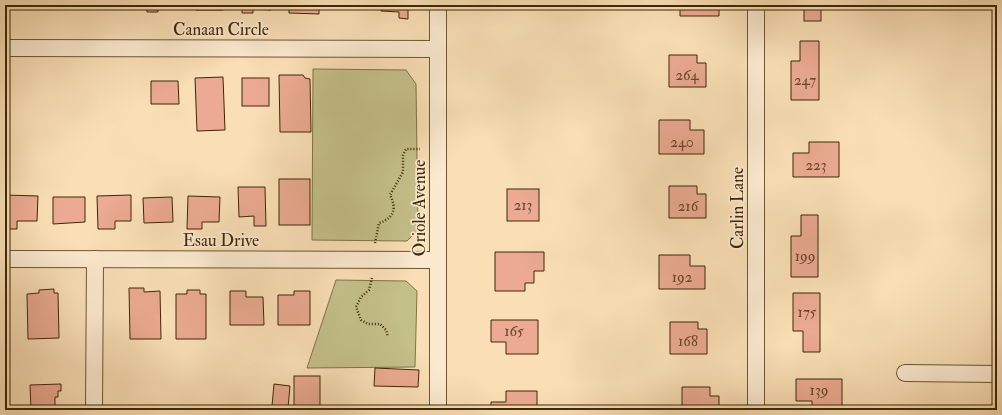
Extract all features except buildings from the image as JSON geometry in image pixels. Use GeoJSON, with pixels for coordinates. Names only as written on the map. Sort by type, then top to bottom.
{"type":"FeatureCollection","features":[{"type":"Feature","properties":{"kind":"street","name":"Oriole Avenue"},"geometry":{"type":"LineString","coordinates":[[438,5],[438,410]]}},
{"type":"Feature","properties":{"kind":"street","name":"Carlin Lane"},"geometry":{"type":"LineString","coordinates":[[756,5],[756,410]]}},
{"type":"Feature","properties":{"kind":"street","name":"Canaan Circle"},"geometry":{"type":"LineString","coordinates":[[5,48],[438,49]]}},
{"type":"Feature","properties":{"kind":"street","name":"Esau Drive"},"geometry":{"type":"LineString","coordinates":[[5,259],[438,260]]}},
{"type":"Feature","properties":{"kind":"street"},"geometry":{"type":"LineString","coordinates":[[94,410],[95,259]]}},
{"type":"Feature","properties":{"kind":"street"},"geometry":{"type":"LineString","coordinates":[[906,373],[997,374]]}},
{"type":"Feature","properties":{"kind":"path"},"geometry":{"type":"LineString","coordinates":[[374,243],[379,223],[387,220],[393,212],[393,202],[390,195],[402,172],[403,155],[406,150],[420,149]]}},
{"type":"Feature","properties":{"kind":"path"},"geometry":{"type":"LineString","coordinates":[[372,278],[369,290],[361,297],[356,307],[361,320],[368,324],[380,324],[386,330],[388,337]]}},
{"type":"Feature","properties":{"kind":"shaded area"},"geometry":{"type":"Polygon","coordinates":[[[313,69],[406,70],[416,84],[418,230],[407,241],[312,240],[313,69]]]}},
{"type":"Feature","properties":{"kind":"shaded area"},"geometry":{"type":"Polygon","coordinates":[[[336,280],[406,281],[417,291],[415,367],[307,368],[336,280]]]}}]}
